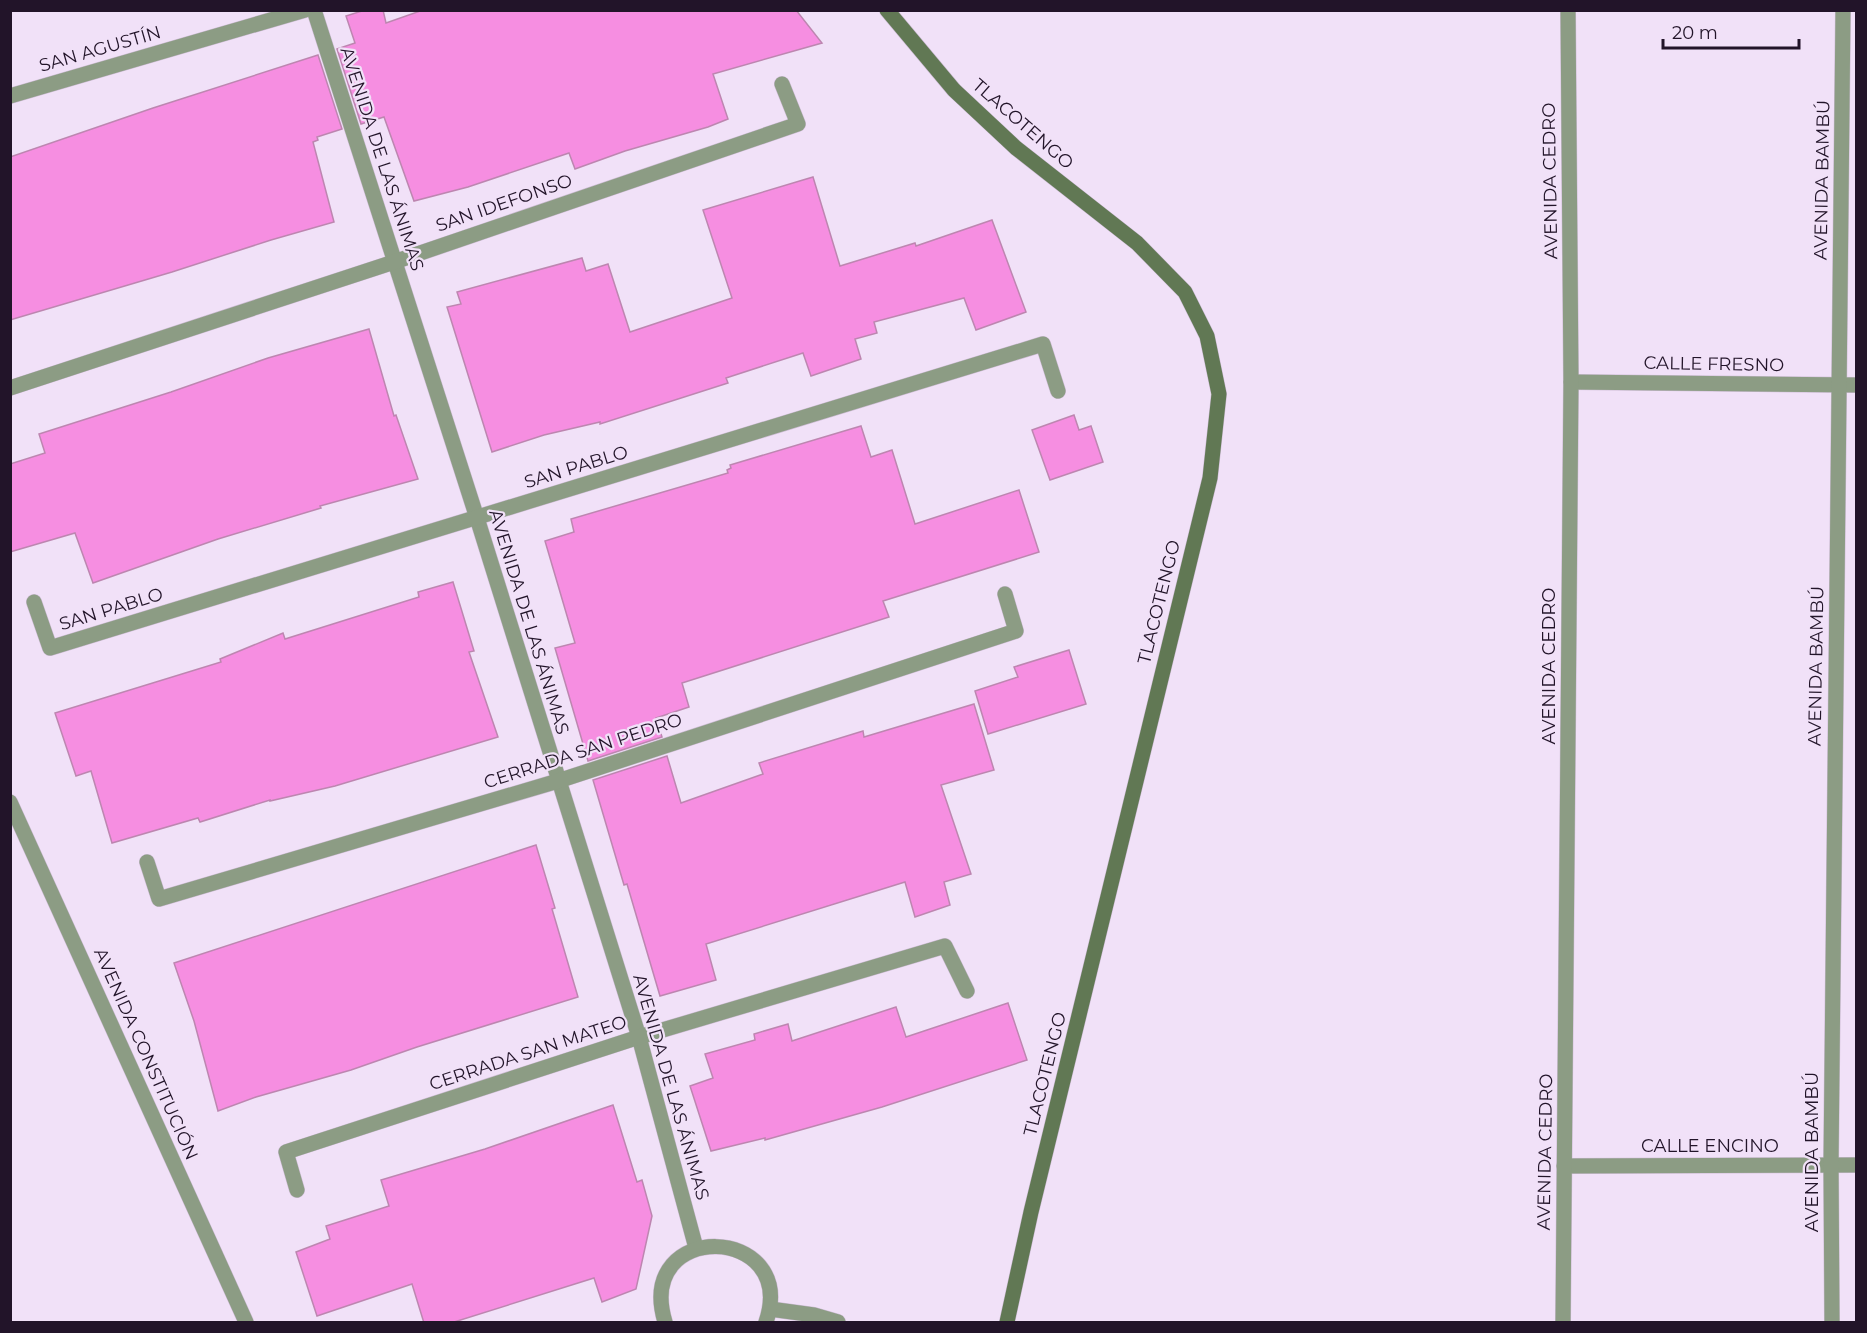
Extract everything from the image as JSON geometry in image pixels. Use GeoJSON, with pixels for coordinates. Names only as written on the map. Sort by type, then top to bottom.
{"type":"FeatureCollection","features":[{"type":"Feature","properties":{"kind":"street","name":"SAN AGUSTÍN"},"geometry":{"type":"LineString","coordinates":[[10,96],[305,10]]}},
{"type":"Feature","properties":{"kind":"street","name":"AVENIDA DE LAS ÁNIMAS"},"geometry":{"type":"LineString","coordinates":[[314,10],[477,518],[639,1037],[696,1248]]}},
{"type":"Feature","properties":{"kind":"street","name":"TLACOTENGO"},"geometry":{"type":"LineString","coordinates":[[887,10],[954,90],[1016,148],[1137,243],[1185,292],[1207,336],[1219,394],[1210,478],[1031,1212],[1007,1323]]}},
{"type":"Feature","properties":{"kind":"street","name":"AVENIDA CEDRO"},"geometry":{"type":"LineString","coordinates":[[1563,1323],[1571,382],[1568,10]]}},
{"type":"Feature","properties":{"kind":"street","name":"AVENIDA BAMBÚ"},"geometry":{"type":"LineString","coordinates":[[1832,1323],[1831,1164],[1843,10]]}},
{"type":"Feature","properties":{"kind":"street","name":"SAN IDEFONSO"},"geometry":{"type":"LineString","coordinates":[[10,388],[394,262],[798,124],[782,84]]}},
{"type":"Feature","properties":{"kind":"street","name":"SAN PABLO"},"geometry":{"type":"LineString","coordinates":[[34,602],[50,648],[1043,344],[1058,391]]}},
{"type":"Feature","properties":{"kind":"street","name":"CALLE FRESNO"},"geometry":{"type":"LineString","coordinates":[[1571,382],[1857,385]]}},
{"type":"Feature","properties":{"kind":"street","name":"CERRADA SAN PEDRO"},"geometry":{"type":"LineString","coordinates":[[147,862],[159,899],[558,782],[1016,631],[1005,594]]}},
{"type":"Feature","properties":{"kind":"street","name":"AVENIDA CONSTITUCIÓN"},"geometry":{"type":"LineString","coordinates":[[10,802],[246,1323]]}},
{"type":"Feature","properties":{"kind":"street","name":"CERRADA SAN MATEO"},"geometry":{"type":"LineString","coordinates":[[297,1190],[286,1152],[639,1037],[945,946],[967,991]]}},
{"type":"Feature","properties":{"kind":"street","name":"CALLE ENCINO"},"geometry":{"type":"LineString","coordinates":[[1564,1166],[1857,1164]]}},
{"type":"Feature","properties":{"kind":"street"},"geometry":{"type":"LineString","coordinates":[[665,1323],[660,1308],[661,1289],[668,1272],[680,1258],[696,1248],[714,1245],[734,1248],[750,1257],[763,1272],[770,1289],[768,1316],[814,1315],[838,1323]]}},
{"type":"Feature","properties":{"kind":"building"},"geometry":{"type":"Polygon","coordinates":[[[365,10],[383,10],[386,23],[423,10],[796,10],[822,43],[713,74],[728,119],[708,127],[625,151],[575,169],[569,153],[468,187],[414,201],[384,117],[361,124],[337,49],[355,43],[346,16],[365,10]]]}},
{"type":"Feature","properties":{"kind":"building"},"geometry":{"type":"Polygon","coordinates":[[[318,55],[342,129],[317,137],[318,140],[313,142],[334,222],[10,320],[10,157],[318,55]]]}},
{"type":"Feature","properties":{"kind":"building"},"geometry":{"type":"Polygon","coordinates":[[[813,177],[840,266],[915,243],[916,246],[992,220],[1026,312],[976,330],[964,298],[874,322],[877,333],[855,339],[861,359],[811,376],[803,353],[726,378],[728,383],[600,424],[600,422],[544,435],[492,452],[447,307],[461,304],[457,292],[582,258],[586,271],[608,264],[630,332],[732,298],[703,210],[813,177]]]}},
{"type":"Feature","properties":{"kind":"building"},"geometry":{"type":"Polygon","coordinates":[[[369,329],[394,416],[396,415],[418,479],[320,506],[321,508],[218,539],[93,583],[75,533],[10,552],[10,464],[45,453],[39,434],[268,358],[369,329]]]}},
{"type":"Feature","properties":{"kind":"building"},"geometry":{"type":"Polygon","coordinates":[[[1074,415],[1079,430],[1091,426],[1103,462],[1050,480],[1032,430],[1074,415]]]}},
{"type":"Feature","properties":{"kind":"building"},"geometry":{"type":"Polygon","coordinates":[[[861,426],[871,457],[892,450],[915,524],[1019,490],[1039,552],[883,601],[889,617],[682,683],[689,707],[656,718],[662,737],[588,761],[555,648],[575,643],[545,541],[574,532],[571,519],[728,473],[730,465],[861,426]]]}},
{"type":"Feature","properties":{"kind":"building"},"geometry":{"type":"Polygon","coordinates":[[[453,582],[474,651],[469,652],[498,737],[335,786],[270,800],[200,822],[198,818],[112,843],[91,771],[76,776],[55,713],[221,662],[220,659],[283,633],[285,639],[419,597],[418,592],[453,582]]]}},
{"type":"Feature","properties":{"kind":"building"},"geometry":{"type":"Polygon","coordinates":[[[1069,650],[1086,704],[988,734],[975,691],[1018,677],[1014,667],[1069,650]]]}},
{"type":"Feature","properties":{"kind":"building"},"geometry":{"type":"Polygon","coordinates":[[[974,704],[994,770],[941,785],[971,874],[944,882],[950,905],[915,917],[905,882],[706,944],[716,980],[660,996],[593,780],[667,756],[681,803],[763,774],[759,763],[863,731],[864,737],[974,704]]]}},
{"type":"Feature","properties":{"kind":"building"},"geometry":{"type":"Polygon","coordinates":[[[536,845],[578,997],[351,1070],[256,1097],[218,1111],[194,1021],[174,963],[536,845]]]}},
{"type":"Feature","properties":{"kind":"building"},"geometry":{"type":"Polygon","coordinates":[[[1008,1003],[1027,1060],[882,1107],[765,1140],[765,1138],[711,1151],[690,1086],[713,1078],[705,1054],[755,1040],[754,1034],[788,1024],[792,1041],[896,1007],[906,1037],[1008,1003]]]}},
{"type":"Feature","properties":{"kind":"building"},"geometry":{"type":"Polygon","coordinates":[[[613,1105],[637,1182],[642,1180],[652,1216],[636,1289],[602,1302],[594,1278],[451,1323],[424,1323],[412,1284],[317,1316],[296,1252],[330,1239],[326,1226],[389,1206],[381,1180],[485,1149],[613,1105]]]}}]}
